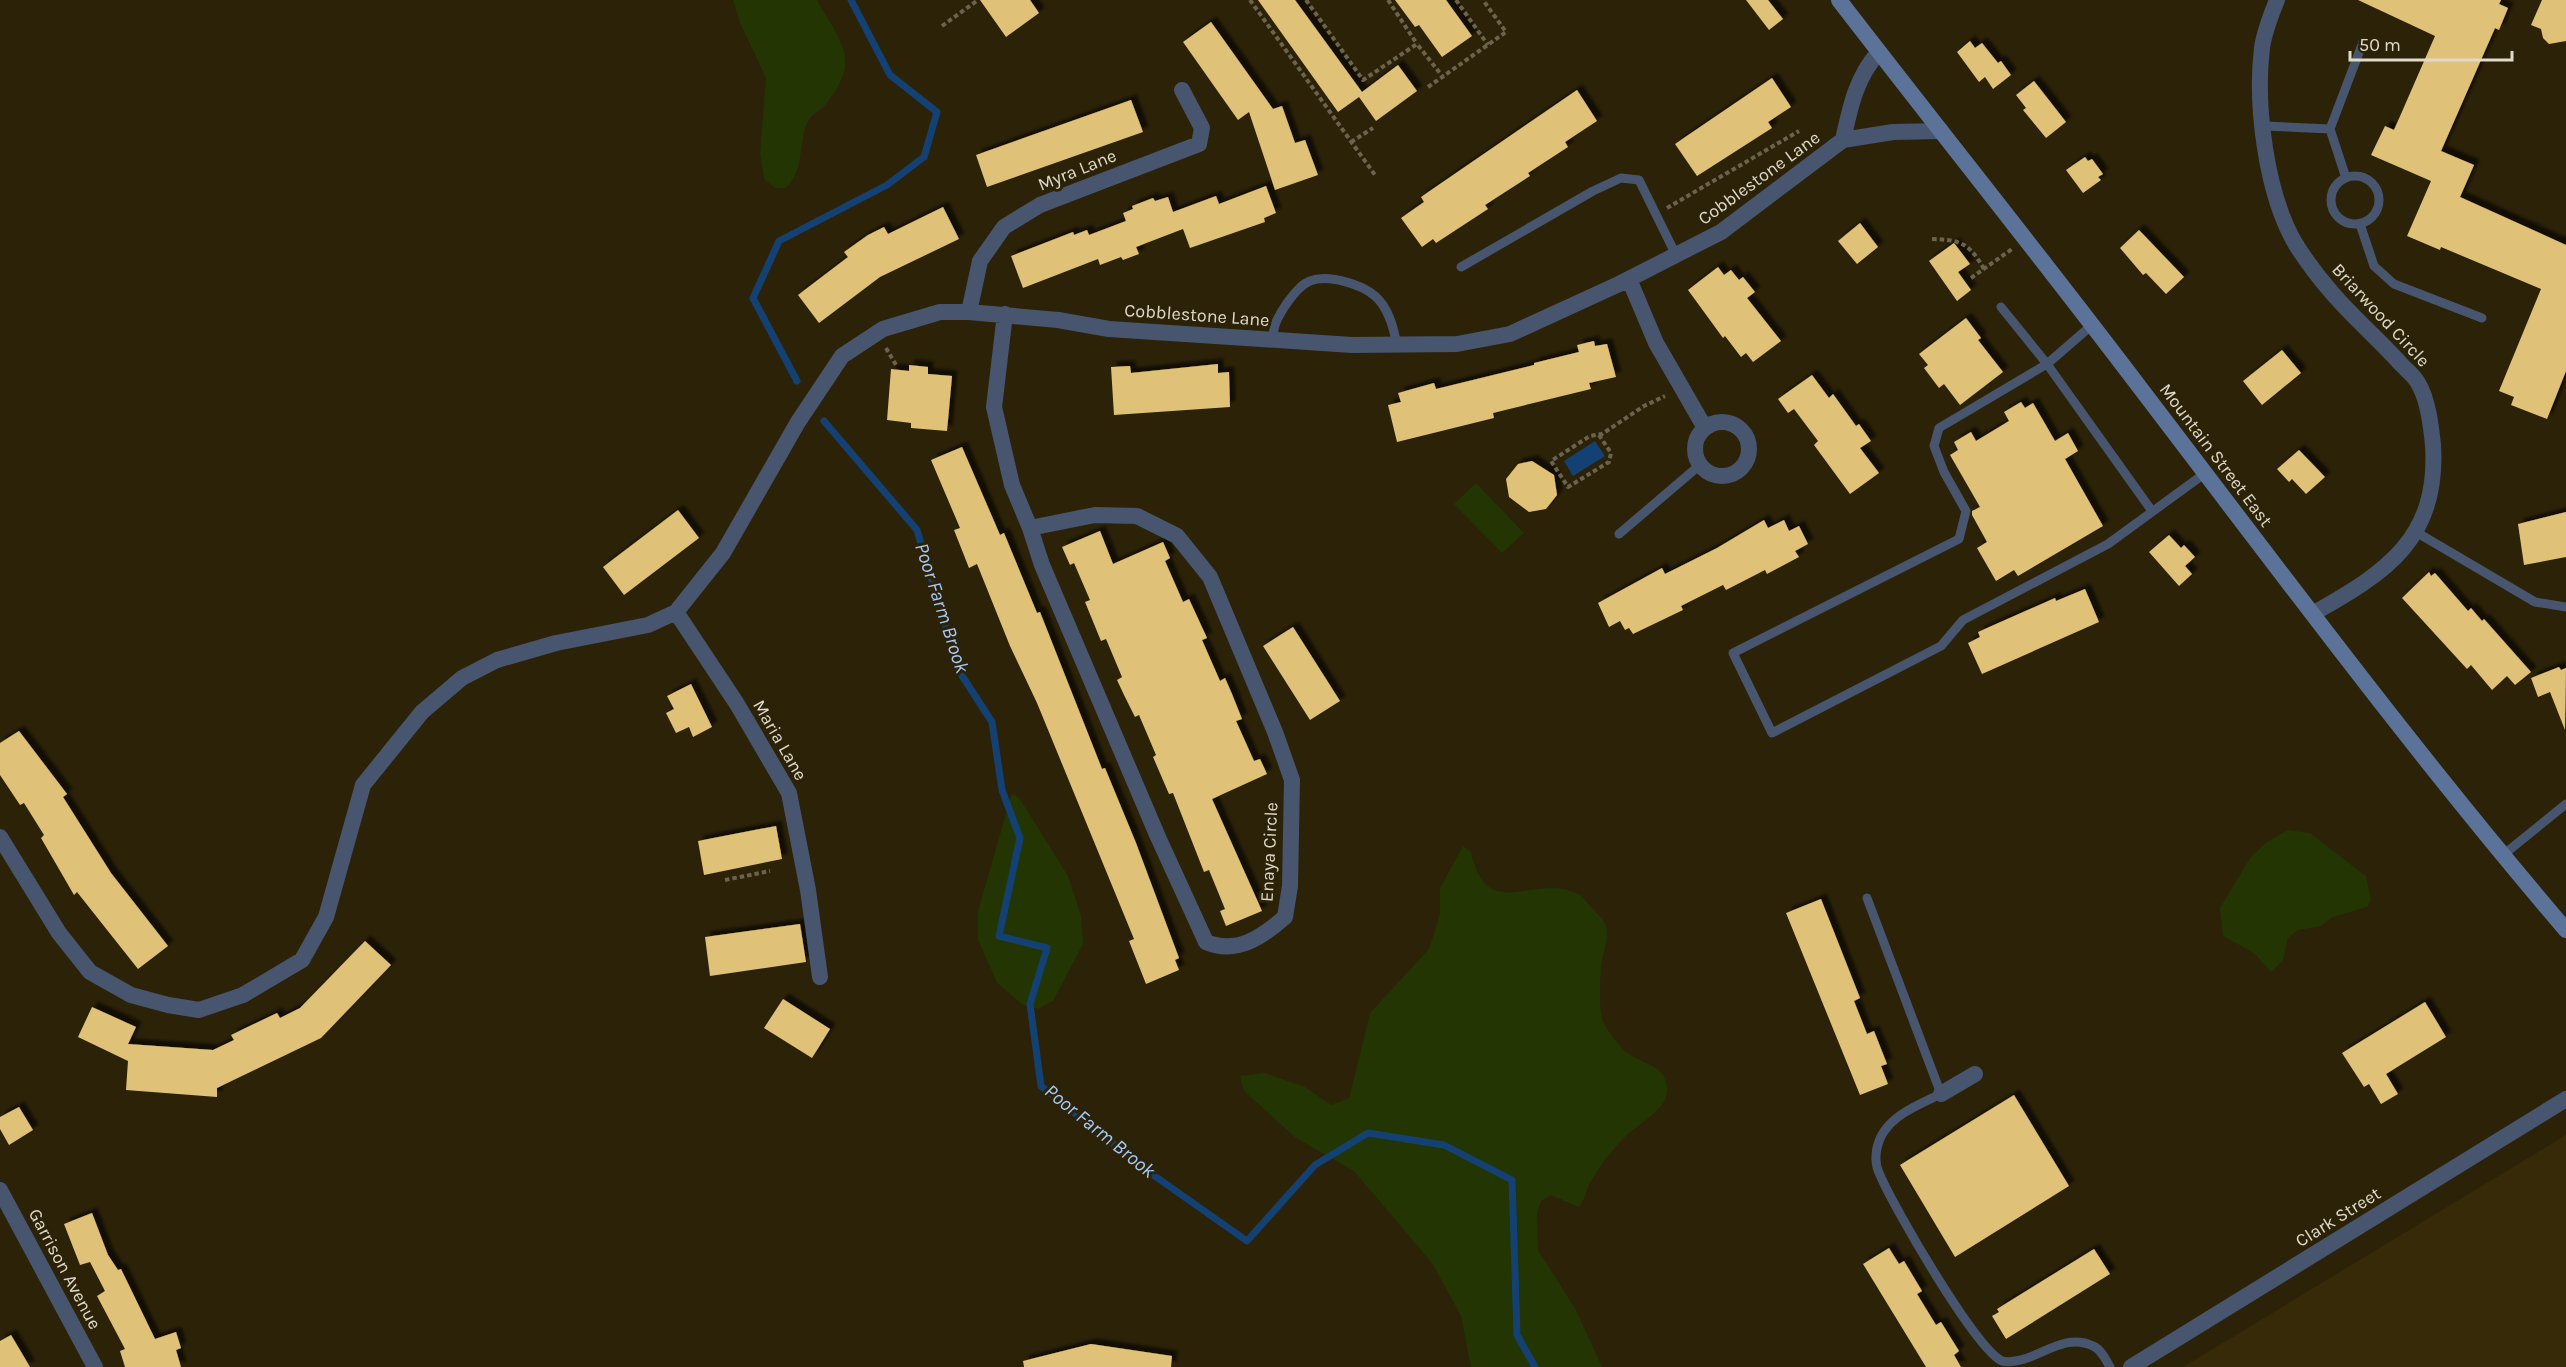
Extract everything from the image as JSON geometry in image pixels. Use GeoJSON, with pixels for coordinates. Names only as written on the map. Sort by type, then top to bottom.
{"type":"FeatureCollection","features":[{"type":"Feature","properties":{"kind":"main road","name":"Mountain Street East"},"geometry":{"type":"LineString","coordinates":[[1839,0],[2205,474],[2503,855],[2566,930]]}},
{"type":"Feature","properties":{"kind":"street","name":"Briarwood Circle"},"geometry":{"type":"LineString","coordinates":[[2277,0],[2262,45],[2260,82],[2264,126],[2275,192],[2294,242],[2334,295],[2418,382],[2432,438],[2434,465],[2429,501],[2416,532],[2392,561],[2363,585],[2314,613]]}},
{"type":"Feature","properties":{"kind":"street","name":"Cobblestone Lane"},"geometry":{"type":"LineString","coordinates":[[1843,140],[1855,92],[1868,64],[1879,52]]}},
{"type":"Feature","properties":{"kind":"street","name":"Myra Lane"},"geometry":{"type":"LineString","coordinates":[[969,312],[980,261],[1004,227],[1040,205],[1199,144],[1202,128],[1182,90]]}},
{"type":"Feature","properties":{"kind":"street","name":"Cobblestone Lane"},"geometry":{"type":"LineString","coordinates":[[0,837],[59,933],[90,972],[131,995],[199,1010],[243,995],[302,960],[326,917],[363,786],[422,712],[462,678],[497,660],[556,643],[648,625],[676,612],[723,553],[798,422],[842,356],[883,329],[940,312],[969,312],[1005,314],[1109,328],[1273,340],[1397,346],[1457,344],[1510,334],[1629,279],[1721,232],[1843,140],[1893,132],[1941,131]]}},
{"type":"Feature","properties":{"kind":"street"},"geometry":{"type":"LineString","coordinates":[[1629,279],[1656,343],[1705,428]]}},
{"type":"Feature","properties":{"kind":"street","name":"Enaya Circle"},"geometry":{"type":"LineString","coordinates":[[1005,314],[994,407],[1012,485],[1042,565],[1158,837],[1206,942],[1222,949],[1260,938],[1285,917],[1290,886],[1292,780],[1275,732],[1210,577],[1177,536],[1137,516],[1095,515],[1030,528]]}},
{"type":"Feature","properties":{"kind":"street"},"geometry":{"type":"LineString","coordinates":[[1721,422],[1737,427],[1747,439],[1749,455],[1743,466],[1725,476],[1710,473],[1701,464],[1696,455],[1695,446],[1699,435],[1705,428],[1721,422]]}},
{"type":"Feature","properties":{"kind":"street","name":"Maria Lane"},"geometry":{"type":"LineString","coordinates":[[676,612],[737,704],[789,793],[808,890],[820,977]]}},
{"type":"Feature","properties":{"kind":"street"},"geometry":{"type":"LineString","coordinates":[[1941,1094],[1976,1074]]}},
{"type":"Feature","properties":{"kind":"street","name":"Clark Street"},"geometry":{"type":"LineString","coordinates":[[2131,1367],[2566,1099]]}},
{"type":"Feature","properties":{"kind":"street","name":"Garrison Avenue"},"geometry":{"type":"LineString","coordinates":[[0,1190],[95,1367]]}},
{"type":"Feature","properties":{"kind":"lane"},"geometry":{"type":"LineString","coordinates":[[2346,178],[2330,129],[2363,42]]}},
{"type":"Feature","properties":{"kind":"lane"},"geometry":{"type":"LineString","coordinates":[[2264,126],[2330,129]]}},
{"type":"Feature","properties":{"kind":"lane"},"geometry":{"type":"LineString","coordinates":[[2354,176],[2370,180],[2379,194],[2378,210],[2367,221],[2360,224],[2344,222],[2333,211],[2331,203],[2334,188],[2346,178],[2354,176]]}},
{"type":"Feature","properties":{"kind":"lane"},"geometry":{"type":"LineString","coordinates":[[1461,267],[1593,190],[1621,178],[1640,180],[1676,255]]}},
{"type":"Feature","properties":{"kind":"lane"},"geometry":{"type":"LineString","coordinates":[[2360,224],[2374,266],[2394,284],[2481,318]]}},
{"type":"Feature","properties":{"kind":"lane"},"geometry":{"type":"LineString","coordinates":[[1273,340],[1273,324],[1295,293],[1310,281],[1341,280],[1357,285],[1377,297],[1392,322],[1397,346]]}},
{"type":"Feature","properties":{"kind":"lane"},"geometry":{"type":"LineString","coordinates":[[2001,307],[2047,364],[2152,511]]}},
{"type":"Feature","properties":{"kind":"lane"},"geometry":{"type":"LineString","coordinates":[[2092,325],[2047,364],[1939,428],[1934,446],[1944,472],[1966,511],[1959,539],[1733,652],[1772,733],[1941,646],[1963,620],[2076,563],[2108,544],[2205,474]]}},
{"type":"Feature","properties":{"kind":"lane"},"geometry":{"type":"LineString","coordinates":[[1619,534],[1701,464]]}},
{"type":"Feature","properties":{"kind":"lane"},"geometry":{"type":"LineString","coordinates":[[2416,532],[2535,602],[2566,607]]}},
{"type":"Feature","properties":{"kind":"lane"},"geometry":{"type":"LineString","coordinates":[[2503,855],[2566,804]]}},
{"type":"Feature","properties":{"kind":"lane"},"geometry":{"type":"LineString","coordinates":[[1867,898],[1941,1094],[1895,1119],[1884,1131],[1876,1155],[1880,1176],[1937,1277],[1979,1340],[2000,1360],[2018,1365],[2056,1347],[2087,1344],[2100,1351],[2110,1367]]}},
{"type":"Feature","properties":{"kind":"path"},"geometry":{"type":"LineString","coordinates":[[942,26],[978,0]]}},
{"type":"Feature","properties":{"kind":"path"},"geometry":{"type":"LineString","coordinates":[[1250,0],[1375,175]]}},
{"type":"Feature","properties":{"kind":"path"},"geometry":{"type":"LineString","coordinates":[[1306,0],[1363,80],[1417,44]]}},
{"type":"Feature","properties":{"kind":"path"},"geometry":{"type":"LineString","coordinates":[[1388,0],[1417,44],[1443,77]]}},
{"type":"Feature","properties":{"kind":"path"},"geometry":{"type":"LineString","coordinates":[[1455,0],[1488,45]]}},
{"type":"Feature","properties":{"kind":"path"},"geometry":{"type":"LineString","coordinates":[[1428,87],[1506,32],[1483,0]]}},
{"type":"Feature","properties":{"kind":"path"},"geometry":{"type":"LineString","coordinates":[[1351,142],[1373,128]]}},
{"type":"Feature","properties":{"kind":"path"},"geometry":{"type":"LineString","coordinates":[[1656,214],[1799,131]]}},
{"type":"Feature","properties":{"kind":"path"},"geometry":{"type":"LineString","coordinates":[[1932,239],[1954,239],[1970,247],[1984,268]]}},
{"type":"Feature","properties":{"kind":"path"},"geometry":{"type":"LineString","coordinates":[[1971,278],[2025,239]]}},
{"type":"Feature","properties":{"kind":"path"},"geometry":{"type":"LineString","coordinates":[[885,345],[896,365]]}},
{"type":"Feature","properties":{"kind":"path"},"geometry":{"type":"LineString","coordinates":[[1599,435],[1611,453],[1609,462],[1568,487],[1551,461],[1590,436],[1599,435],[1644,406],[1682,388]]}},
{"type":"Feature","properties":{"kind":"path"},"geometry":{"type":"LineString","coordinates":[[725,880],[770,871]]}},
{"type":"Feature","properties":{"kind":"shaded area"},"geometry":{"type":"Polygon","coordinates":[[[2566,1135],[2566,1367],[2183,1367],[2566,1135]]]}},
{"type":"Feature","properties":{"kind":"green space"},"geometry":{"type":"Polygon","coordinates":[[[733,0],[817,0],[844,51],[843,75],[826,104],[807,123],[799,165],[786,188],[775,188],[764,179],[760,152],[766,78],[740,23],[733,0]]]}},
{"type":"Feature","properties":{"kind":"green space"},"geometry":{"type":"Polygon","coordinates":[[[1476,483],[1524,533],[1502,553],[1454,504],[1476,483]]]}},
{"type":"Feature","properties":{"kind":"green space"},"geometry":{"type":"Polygon","coordinates":[[[1012,793],[1020,799],[1068,876],[1081,916],[1083,944],[1053,1001],[1038,1009],[1023,1005],[997,983],[978,940],[978,911],[1012,793]]]}},
{"type":"Feature","properties":{"kind":"green space"},"geometry":{"type":"Polygon","coordinates":[[[2288,830],[2310,833],[2366,876],[2371,900],[2367,907],[2333,917],[2321,926],[2298,930],[2288,938],[2283,960],[2271,972],[2254,953],[2223,936],[2220,908],[2250,858],[2267,842],[2288,830]]]}},
{"type":"Feature","properties":{"kind":"green space"},"geometry":{"type":"Polygon","coordinates":[[[1463,846],[1471,852],[1478,874],[1488,886],[1500,892],[1561,889],[1580,895],[1601,917],[1607,929],[1601,964],[1602,1019],[1609,1032],[1626,1052],[1658,1070],[1666,1082],[1666,1097],[1663,1103],[1618,1144],[1598,1170],[1579,1207],[1551,1195],[1541,1201],[1537,1214],[1538,1250],[1576,1310],[1602,1367],[1471,1367],[1461,1316],[1432,1263],[1354,1171],[1296,1138],[1244,1091],[1240,1076],[1265,1073],[1305,1087],[1331,1105],[1349,1098],[1370,1013],[1429,949],[1440,914],[1440,888],[1463,846]]]}},
{"type":"Feature","properties":{"kind":"water"},"geometry":{"type":"Polygon","coordinates":[[[1595,441],[1605,456],[1573,476],[1564,461],[1595,441]]]}},
{"type":"Feature","properties":{"kind":"building"},"geometry":{"type":"Polygon","coordinates":[[[980,0],[1030,0],[1039,13],[1006,37],[980,0]]]}},
{"type":"Feature","properties":{"kind":"building"},"geometry":{"type":"Polygon","coordinates":[[[1258,0],[1295,0],[1362,92],[1398,65],[1417,91],[1376,121],[1359,97],[1338,112],[1258,0]]]}},
{"type":"Feature","properties":{"kind":"building"},"geometry":{"type":"Polygon","coordinates":[[[1395,0],[1446,0],[1472,36],[1442,57],[1419,25],[1415,27],[1395,0]]]}},
{"type":"Feature","properties":{"kind":"building"},"geometry":{"type":"Polygon","coordinates":[[[1746,0],[1768,0],[1783,19],[1769,30],[1746,0]]]}},
{"type":"Feature","properties":{"kind":"building"},"geometry":{"type":"Polygon","coordinates":[[[2358,0],[2501,0],[2499,4],[2508,8],[2499,30],[2495,28],[2441,151],[2474,165],[2460,197],[2566,245],[2566,371],[2547,419],[2511,405],[2514,397],[2499,391],[2541,289],[2441,247],[2440,250],[2407,236],[2431,181],[2371,155],[2385,126],[2394,130],[2435,36],[2358,0]]]}},
{"type":"Feature","properties":{"kind":"building"},"geometry":{"type":"Polygon","coordinates":[[[2542,0],[2566,0],[2566,41],[2549,44],[2543,38],[2541,29],[2531,25],[2542,0]]]}},
{"type":"Feature","properties":{"kind":"building"},"geometry":{"type":"Polygon","coordinates":[[[1211,22],[1273,109],[1282,106],[1295,143],[1305,140],[1318,175],[1275,190],[1249,112],[1238,120],[1183,42],[1211,22]]]}},
{"type":"Feature","properties":{"kind":"building"},"geometry":{"type":"Polygon","coordinates":[[[1970,41],[1975,48],[1982,43],[1998,63],[2001,61],[2011,75],[1993,89],[1985,77],[1979,82],[1957,52],[1970,41]]]}},
{"type":"Feature","properties":{"kind":"building"},"geometry":{"type":"Polygon","coordinates":[[[1772,78],[1791,107],[1768,122],[1772,128],[1697,176],[1675,144],[1772,78]]]}},
{"type":"Feature","properties":{"kind":"building"},"geometry":{"type":"Polygon","coordinates":[[[2034,81],[2066,122],[2046,138],[2023,110],[2026,108],[2016,95],[2034,81]]]}},
{"type":"Feature","properties":{"kind":"building"},"geometry":{"type":"Polygon","coordinates":[[[1577,90],[1597,121],[1565,142],[1568,147],[1528,173],[1530,176],[1485,205],[1488,209],[1436,243],[1433,239],[1422,247],[1401,218],[1424,202],[1421,197],[1577,90]]]}},
{"type":"Feature","properties":{"kind":"building"},"geometry":{"type":"Polygon","coordinates":[[[1131,100],[1143,132],[987,187],[976,155],[1131,100]]]}},
{"type":"Feature","properties":{"kind":"building"},"geometry":{"type":"Polygon","coordinates":[[[2085,157],[2088,161],[2092,159],[2103,174],[2098,177],[2101,180],[2083,193],[2066,170],[2085,157]]]}},
{"type":"Feature","properties":{"kind":"building"},"geometry":{"type":"Polygon","coordinates":[[[1266,186],[1276,213],[1264,218],[1265,222],[1190,248],[1183,229],[1136,247],[1139,254],[1123,260],[1121,257],[1100,265],[1098,259],[1023,288],[1011,256],[1073,232],[1074,235],[1087,230],[1089,235],[1126,221],[1123,213],[1133,209],[1132,206],[1153,198],[1155,201],[1168,197],[1173,212],[1216,196],[1219,204],[1266,186]]]}},
{"type":"Feature","properties":{"kind":"building"},"geometry":{"type":"Polygon","coordinates":[[[943,207],[959,239],[880,277],[819,323],[798,295],[848,257],[844,252],[868,235],[884,227],[888,234],[943,207]]]}},
{"type":"Feature","properties":{"kind":"building"},"geometry":{"type":"Polygon","coordinates":[[[1860,223],[1878,247],[1857,264],[1838,241],[1860,223]]]}},
{"type":"Feature","properties":{"kind":"building"},"geometry":{"type":"Polygon","coordinates":[[[2139,230],[2184,277],[2166,294],[2146,273],[2143,275],[2120,248],[2139,230]]]}},
{"type":"Feature","properties":{"kind":"building"},"geometry":{"type":"Polygon","coordinates":[[[1954,243],[1970,264],[1958,272],[1971,290],[1957,301],[1929,261],[1954,243]]]}},
{"type":"Feature","properties":{"kind":"building"},"geometry":{"type":"Polygon","coordinates":[[[1718,267],[1724,275],[1731,270],[1739,280],[1743,277],[1755,292],[1747,298],[1781,341],[1753,362],[1746,353],[1741,357],[1725,336],[1723,338],[1688,290],[1718,267]]]}},
{"type":"Feature","properties":{"kind":"building"},"geometry":{"type":"Polygon","coordinates":[[[1966,318],[1981,338],[1978,340],[2003,372],[1960,405],[1944,384],[1939,388],[1924,368],[1928,365],[1919,354],[1966,318]]]}},
{"type":"Feature","properties":{"kind":"building"},"geometry":{"type":"Polygon","coordinates":[[[1594,341],[1595,346],[1607,344],[1616,377],[1589,383],[1591,389],[1493,413],[1494,418],[1397,442],[1388,405],[1401,402],[1398,393],[1434,383],[1436,389],[1534,365],[1534,363],[1579,352],[1577,345],[1594,341]]]}},
{"type":"Feature","properties":{"kind":"building"},"geometry":{"type":"Polygon","coordinates":[[[2282,350],[2301,373],[2262,405],[2243,381],[2282,350]]]}},
{"type":"Feature","properties":{"kind":"building"},"geometry":{"type":"Polygon","coordinates":[[[1218,364],[1218,373],[1229,372],[1230,407],[1114,415],[1111,367],[1130,366],[1131,373],[1218,364]]]}},
{"type":"Feature","properties":{"kind":"building"},"geometry":{"type":"Polygon","coordinates":[[[909,365],[928,367],[928,374],[952,376],[947,431],[911,428],[911,423],[887,420],[891,369],[909,371],[909,365]]]}},
{"type":"Feature","properties":{"kind":"building"},"geometry":{"type":"Polygon","coordinates":[[[1812,375],[1829,398],[1833,394],[1856,426],[1859,424],[1871,441],[1860,448],[1879,473],[1850,494],[1814,445],[1818,441],[1794,409],[1788,413],[1778,399],[1812,375]]]}},
{"type":"Feature","properties":{"kind":"building"},"geometry":{"type":"Polygon","coordinates":[[[2021,402],[2025,408],[2033,403],[2055,441],[2068,433],[2078,451],[2065,459],[2103,526],[2018,576],[2014,570],[1996,581],[1977,548],[1987,542],[1972,515],[1972,511],[1980,507],[1950,455],[1958,450],[1954,442],[1971,432],[1976,441],[2009,421],[2004,412],[2021,402]]]}},
{"type":"Feature","properties":{"kind":"building"},"geometry":{"type":"Polygon","coordinates":[[[962,447],[1000,535],[1004,533],[1037,613],[1040,612],[1102,769],[1105,768],[1136,843],[1179,958],[1175,960],[1179,970],[1146,984],[1129,941],[1134,939],[1037,703],[1010,646],[977,564],[969,568],[954,530],[960,528],[931,460],[962,447]]]}},
{"type":"Feature","properties":{"kind":"building"},"geometry":{"type":"Polygon","coordinates":[[[2299,450],[2325,477],[2306,494],[2292,479],[2289,482],[2277,469],[2299,450]]]}},
{"type":"Feature","properties":{"kind":"building"},"geometry":{"type":"Polygon","coordinates":[[[1532,461],[1554,475],[1557,495],[1546,509],[1529,512],[1509,497],[1506,479],[1518,464],[1532,461]]]}},
{"type":"Feature","properties":{"kind":"building"},"geometry":{"type":"Polygon","coordinates":[[[678,510],[699,538],[624,595],[603,567],[678,510]]]}},
{"type":"Feature","properties":{"kind":"building"},"geometry":{"type":"Polygon","coordinates":[[[2566,512],[2566,557],[2524,565],[2518,524],[2566,512]]]}},
{"type":"Feature","properties":{"kind":"building"},"geometry":{"type":"Polygon","coordinates":[[[1764,520],[1768,528],[1784,520],[1789,531],[1799,526],[1808,544],[1795,551],[1799,557],[1767,574],[1765,570],[1726,590],[1723,585],[1681,606],[1683,610],[1633,634],[1629,628],[1625,630],[1620,621],[1609,627],[1598,603],[1662,568],[1665,574],[1717,548],[1764,520]]]}},
{"type":"Feature","properties":{"kind":"building"},"geometry":{"type":"Polygon","coordinates":[[[1100,531],[1113,564],[1163,542],[1170,558],[1165,561],[1183,602],[1189,599],[1207,638],[1202,640],[1220,681],[1225,678],[1232,694],[1242,719],[1236,721],[1254,761],[1260,759],[1267,774],[1212,799],[1262,911],[1226,926],[1220,911],[1225,909],[1209,870],[1204,872],[1173,793],[1169,794],[1153,757],[1156,755],[1139,715],[1135,717],[1117,680],[1122,677],[1106,639],[1101,641],[1085,602],[1090,600],[1074,563],[1070,565],[1062,547],[1100,531]]]}},
{"type":"Feature","properties":{"kind":"building"},"geometry":{"type":"Polygon","coordinates":[[[2169,535],[2181,548],[2184,545],[2195,557],[2185,566],[2192,574],[2179,586],[2149,552],[2169,535]]]}},
{"type":"Feature","properties":{"kind":"building"},"geometry":{"type":"Polygon","coordinates":[[[2429,572],[2431,576],[2435,573],[2468,611],[2471,608],[2482,621],[2484,619],[2531,672],[2515,685],[2507,676],[2492,690],[2471,665],[2467,669],[2402,598],[2429,572]]]}},
{"type":"Feature","properties":{"kind":"building"},"geometry":{"type":"Polygon","coordinates":[[[2085,589],[2099,622],[1982,674],[1968,643],[1980,637],[1978,632],[2055,598],[2056,601],[2085,589]]]}},
{"type":"Feature","properties":{"kind":"building"},"geometry":{"type":"Polygon","coordinates":[[[1293,627],[1340,701],[1310,720],[1263,646],[1293,627]]]}},
{"type":"Feature","properties":{"kind":"building"},"geometry":{"type":"Polygon","coordinates":[[[2559,667],[2561,670],[2566,668],[2565,730],[2550,692],[2538,697],[2531,678],[2559,667]]]}},
{"type":"Feature","properties":{"kind":"building"},"geometry":{"type":"Polygon","coordinates":[[[691,684],[712,727],[693,737],[689,727],[676,733],[666,713],[674,709],[667,696],[691,684]]]}},
{"type":"Feature","properties":{"kind":"building"},"geometry":{"type":"Polygon","coordinates":[[[19,731],[67,794],[63,797],[111,873],[168,946],[138,969],[77,892],[74,895],[41,838],[44,835],[24,803],[20,805],[0,775],[0,743],[19,731]]]}},
{"type":"Feature","properties":{"kind":"building"},"geometry":{"type":"Polygon","coordinates":[[[776,826],[782,859],[704,875],[698,841],[776,826]]]}},
{"type":"Feature","properties":{"kind":"building"},"geometry":{"type":"Polygon","coordinates":[[[1821,899],[1860,998],[1854,1001],[1867,1034],[1874,1031],[1887,1064],[1881,1066],[1888,1084],[1860,1095],[1786,913],[1821,899]]]}},
{"type":"Feature","properties":{"kind":"building"},"geometry":{"type":"Polygon","coordinates":[[[800,924],[806,962],[710,976],[705,937],[800,924]]]}},
{"type":"Feature","properties":{"kind":"building"},"geometry":{"type":"Polygon","coordinates":[[[365,941],[391,965],[321,1038],[217,1088],[217,1097],[126,1090],[128,1061],[78,1037],[92,1007],[136,1027],[128,1044],[213,1050],[234,1040],[231,1035],[277,1013],[280,1018],[300,1008],[365,941]]]}},
{"type":"Feature","properties":{"kind":"building"},"geometry":{"type":"Polygon","coordinates":[[[783,999],[830,1029],[812,1058],[764,1028],[783,999]]]}},
{"type":"Feature","properties":{"kind":"building"},"geometry":{"type":"Polygon","coordinates":[[[2425,1002],[2446,1037],[2386,1074],[2398,1094],[2381,1104],[2369,1084],[2364,1087],[2342,1053],[2425,1002]]]}},
{"type":"Feature","properties":{"kind":"building"},"geometry":{"type":"Polygon","coordinates":[[[2014,1095],[2069,1186],[1955,1257],[1900,1165],[2014,1095]]]}},
{"type":"Feature","properties":{"kind":"building"},"geometry":{"type":"Polygon","coordinates":[[[19,1107],[33,1130],[9,1145],[0,1129],[0,1117],[19,1107]]]}},
{"type":"Feature","properties":{"kind":"building"},"geometry":{"type":"Polygon","coordinates":[[[92,1213],[108,1255],[118,1270],[121,1269],[155,1339],[176,1332],[181,1348],[176,1350],[181,1367],[125,1367],[120,1351],[125,1349],[97,1296],[105,1291],[90,1262],[80,1265],[64,1224],[92,1213]]]}},
{"type":"Feature","properties":{"kind":"building"},"geometry":{"type":"Polygon","coordinates":[[[1889,1248],[1899,1264],[1904,1261],[1922,1291],[1917,1294],[1936,1325],[1941,1322],[1959,1351],[1954,1355],[1961,1367],[1926,1367],[1863,1264],[1889,1248]]]}},
{"type":"Feature","properties":{"kind":"building"},"geometry":{"type":"Polygon","coordinates":[[[2094,1249],[2110,1274],[2006,1339],[1992,1316],[1999,1312],[1997,1309],[2094,1249]]]}},
{"type":"Feature","properties":{"kind":"building"},"geometry":{"type":"Polygon","coordinates":[[[11,1335],[30,1367],[0,1367],[0,1341],[11,1335]]]}},
{"type":"Feature","properties":{"kind":"building"},"geometry":{"type":"Polygon","coordinates":[[[1091,1344],[1172,1356],[1171,1367],[1024,1367],[1023,1361],[1091,1344]]]}},
{"type":"Feature","properties":{"kind":"waterway","name":"Poor Farm Brook"},"geometry":{"type":"LineString","coordinates":[[797,381],[753,298],[779,241],[887,185],[924,157],[937,112],[890,75],[851,0]]}},
{"type":"Feature","properties":{"kind":"waterway","name":"Poor Farm Brook"},"geometry":{"type":"LineString","coordinates":[[824,421],[917,530],[959,671],[992,722],[1002,790],[1020,838],[999,936],[1047,948],[1030,1004],[1041,1086],[1149,1172],[1247,1241],[1315,1165],[1368,1133],[1444,1145],[1512,1180],[1517,1335],[1535,1367]]}}]}
